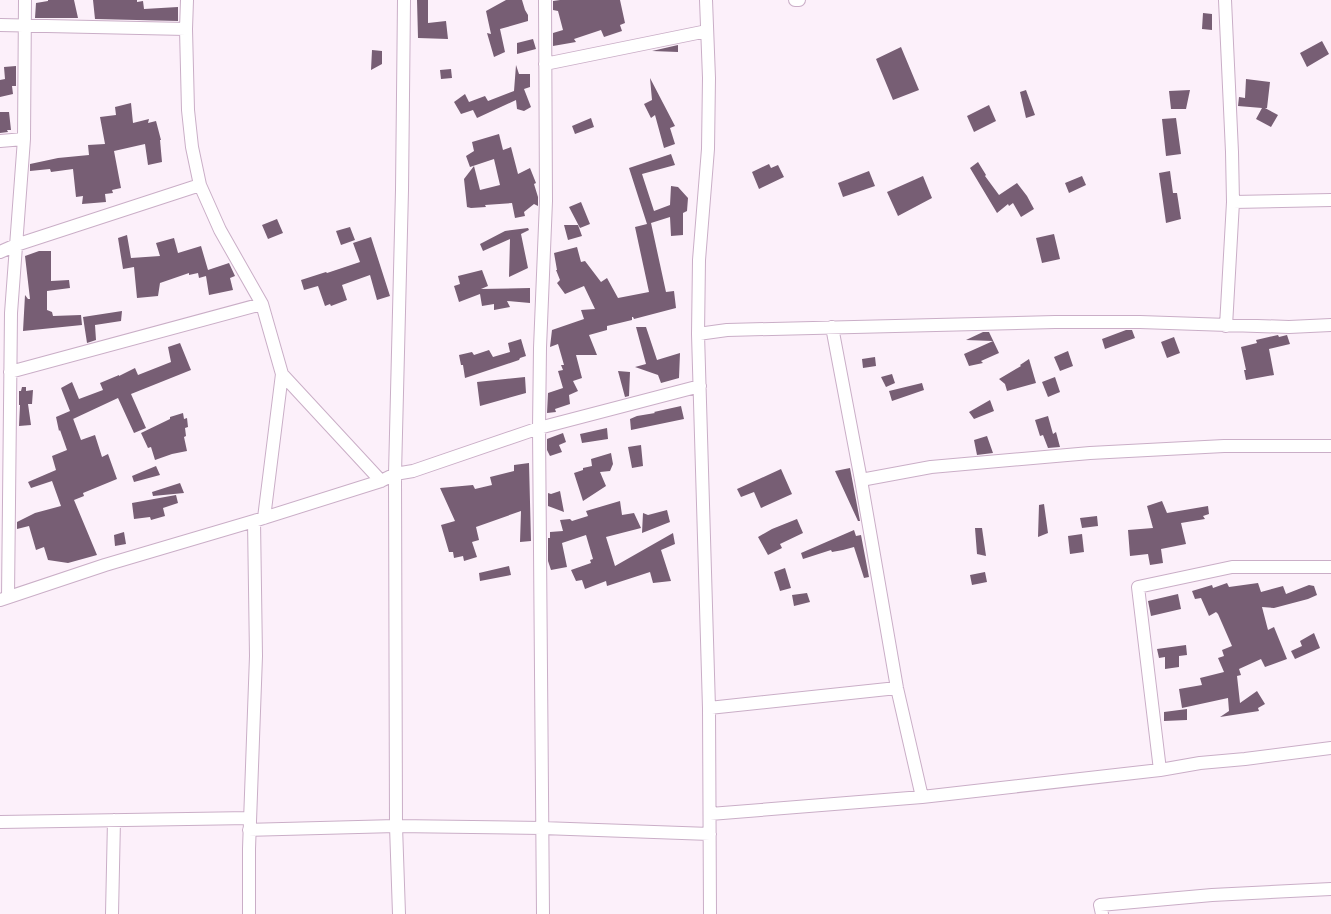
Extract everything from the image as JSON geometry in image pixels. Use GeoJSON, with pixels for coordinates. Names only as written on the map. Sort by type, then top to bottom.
{"type":"FeatureCollection","features":[{"type":"Feature","properties":{"kind":"street"},"geometry":{"type":"LineString","coordinates":[[25,0],[24,139],[11,313],[4,599],[105,565],[381,481],[395,474],[413,471],[539,428],[700,386]]}},
{"type":"Feature","properties":{"kind":"street"},"geometry":{"type":"LineString","coordinates":[[187,0],[188,110],[192,147],[200,185],[220,230],[262,304],[282,374],[259,519],[249,914]]}},
{"type":"Feature","properties":{"kind":"street"},"geometry":{"type":"LineString","coordinates":[[399,914],[396,826],[395,474],[404,0]]}},
{"type":"Feature","properties":{"kind":"street"},"geometry":{"type":"LineString","coordinates":[[543,914],[539,428],[546,201],[545,0]]}},
{"type":"Feature","properties":{"kind":"street"},"geometry":{"type":"LineString","coordinates":[[706,0],[709,78],[708,149],[699,260],[698,334],[709,708],[710,914]]}},
{"type":"Feature","properties":{"kind":"street"},"geometry":{"type":"LineString","coordinates":[[1225,0],[1233,202],[1227,326]]}},
{"type":"Feature","properties":{"kind":"street"},"geometry":{"type":"LineString","coordinates":[[0,25],[186,29]]}},
{"type":"Feature","properties":{"kind":"street"},"geometry":{"type":"LineString","coordinates":[[545,64],[707,32]]}},
{"type":"Feature","properties":{"kind":"street"},"geometry":{"type":"LineString","coordinates":[[0,141],[24,139]]}},
{"type":"Feature","properties":{"kind":"street"},"geometry":{"type":"LineString","coordinates":[[0,252],[200,185]]}},
{"type":"Feature","properties":{"kind":"street"},"geometry":{"type":"LineString","coordinates":[[1233,202],[1331,200]]}},
{"type":"Feature","properties":{"kind":"street"},"geometry":{"type":"LineString","coordinates":[[10,372],[262,304]]}},
{"type":"Feature","properties":{"kind":"street"},"geometry":{"type":"LineString","coordinates":[[698,334],[727,330],[1055,322],[1140,322],[1289,327],[1331,325]]}},
{"type":"Feature","properties":{"kind":"street"},"geometry":{"type":"LineString","coordinates":[[832,327],[897,687],[922,797]]}},
{"type":"Feature","properties":{"kind":"street"},"geometry":{"type":"LineString","coordinates":[[282,374],[381,481]]}},
{"type":"Feature","properties":{"kind":"street"},"geometry":{"type":"LineString","coordinates":[[861,480],[931,467],[1090,453],[1224,447],[1331,447]]}},
{"type":"Feature","properties":{"kind":"street"},"geometry":{"type":"LineString","coordinates":[[1160,770],[1138,587],[1232,567],[1331,567]]}},
{"type":"Feature","properties":{"kind":"street"},"geometry":{"type":"LineString","coordinates":[[709,708],[897,687]]}},
{"type":"Feature","properties":{"kind":"street"},"geometry":{"type":"LineString","coordinates":[[710,814],[922,797],[1160,770],[1331,747]]}},
{"type":"Feature","properties":{"kind":"street"},"geometry":{"type":"LineString","coordinates":[[0,822],[114,820],[542,828],[710,834]]}},
{"type":"Feature","properties":{"kind":"street"},"geometry":{"type":"LineString","coordinates":[[112,914],[114,820]]}},
{"type":"Feature","properties":{"kind":"street"},"geometry":{"type":"LineString","coordinates":[[1102,914],[1100,905],[1212,895],[1331,889]]}},
{"type":"Feature","properties":{"kind":"building"},"geometry":{"type":"Polygon","coordinates":[[[48,0],[74,0],[78,18],[35,18],[36,3],[48,0]]]}},
{"type":"Feature","properties":{"kind":"building"},"geometry":{"type":"Polygon","coordinates":[[[93,0],[143,1],[144,9],[178,7],[178,21],[95,19],[93,0]]]}},
{"type":"Feature","properties":{"kind":"building"},"geometry":{"type":"Polygon","coordinates":[[[417,0],[428,0],[428,23],[446,21],[448,39],[418,38],[417,0]]]}},
{"type":"Feature","properties":{"kind":"building"},"geometry":{"type":"Polygon","coordinates":[[[506,0],[522,0],[528,21],[500,29],[505,52],[494,57],[487,33],[491,34],[486,11],[506,0]]]}},
{"type":"Feature","properties":{"kind":"building"},"geometry":{"type":"Polygon","coordinates":[[[620,0],[625,23],[620,25],[622,31],[604,37],[601,30],[574,39],[576,42],[553,46],[553,33],[563,30],[558,11],[553,10],[553,1],[620,0]]]}},
{"type":"Feature","properties":{"kind":"building"},"geometry":{"type":"Polygon","coordinates":[[[1203,13],[1212,14],[1212,30],[1202,29],[1203,13]]]}},
{"type":"Feature","properties":{"kind":"building"},"geometry":{"type":"Polygon","coordinates":[[[533,39],[536,49],[517,54],[517,43],[533,39]]]}},
{"type":"Feature","properties":{"kind":"building"},"geometry":{"type":"Polygon","coordinates":[[[1322,41],[1329,54],[1307,67],[1300,53],[1322,41]]]}},
{"type":"Feature","properties":{"kind":"building"},"geometry":{"type":"Polygon","coordinates":[[[678,45],[678,52],[652,51],[678,45]]]}},
{"type":"Feature","properties":{"kind":"building"},"geometry":{"type":"Polygon","coordinates":[[[901,47],[919,90],[893,100],[876,59],[901,47]]]}},
{"type":"Feature","properties":{"kind":"building"},"geometry":{"type":"Polygon","coordinates":[[[372,50],[382,51],[382,64],[371,70],[372,50]]]}},
{"type":"Feature","properties":{"kind":"building"},"geometry":{"type":"Polygon","coordinates":[[[516,65],[519,74],[530,74],[530,87],[524,89],[531,107],[524,111],[517,109],[516,100],[477,118],[473,110],[461,114],[454,102],[465,94],[469,102],[485,96],[488,101],[514,91],[516,65]]]}},
{"type":"Feature","properties":{"kind":"building"},"geometry":{"type":"Polygon","coordinates":[[[16,66],[16,86],[12,86],[13,94],[0,97],[0,80],[5,79],[4,67],[16,66]]]}},
{"type":"Feature","properties":{"kind":"building"},"geometry":{"type":"Polygon","coordinates":[[[451,69],[452,78],[441,79],[440,70],[451,69]]]}},
{"type":"Feature","properties":{"kind":"building"},"geometry":{"type":"Polygon","coordinates":[[[650,78],[675,126],[670,128],[675,144],[664,148],[655,115],[651,118],[644,104],[652,100],[650,78]]]}},
{"type":"Feature","properties":{"kind":"building"},"geometry":{"type":"Polygon","coordinates":[[[1246,79],[1270,82],[1267,108],[1265,108],[1278,115],[1271,127],[1256,119],[1262,108],[1238,106],[1239,97],[1245,98],[1246,79]]]}},
{"type":"Feature","properties":{"kind":"building"},"geometry":{"type":"Polygon","coordinates":[[[1026,90],[1035,115],[1026,118],[1020,92],[1026,90]]]}},
{"type":"Feature","properties":{"kind":"building"},"geometry":{"type":"Polygon","coordinates":[[[1190,90],[1186,109],[1171,109],[1169,91],[1190,90]]]}},
{"type":"Feature","properties":{"kind":"building"},"geometry":{"type":"Polygon","coordinates":[[[131,103],[133,123],[149,119],[148,123],[156,121],[161,140],[162,162],[148,165],[145,144],[114,151],[121,188],[112,190],[113,193],[105,194],[106,202],[82,204],[83,196],[76,197],[73,169],[51,172],[50,169],[30,171],[30,164],[89,155],[88,145],[105,144],[100,117],[116,115],[115,107],[131,103]]]}},
{"type":"Feature","properties":{"kind":"building"},"geometry":{"type":"Polygon","coordinates":[[[989,105],[996,121],[974,132],[967,116],[989,105]]]}},
{"type":"Feature","properties":{"kind":"building"},"geometry":{"type":"Polygon","coordinates":[[[0,112],[9,112],[11,130],[7,130],[8,132],[0,133],[0,112]]]}},
{"type":"Feature","properties":{"kind":"building"},"geometry":{"type":"Polygon","coordinates":[[[591,118],[594,127],[575,134],[572,126],[591,118]]]}},
{"type":"Feature","properties":{"kind":"building"},"geometry":{"type":"Polygon","coordinates":[[[1176,118],[1181,154],[1166,156],[1162,119],[1176,118]]]}},
{"type":"Feature","properties":{"kind":"building"},"geometry":{"type":"Polygon","coordinates":[[[499,134],[503,150],[511,147],[518,174],[530,168],[536,183],[534,184],[538,206],[534,204],[524,212],[525,216],[515,218],[512,203],[467,207],[464,179],[474,166],[480,190],[500,185],[494,159],[470,167],[466,156],[474,151],[472,142],[499,134]]]}},
{"type":"Feature","properties":{"kind":"building"},"geometry":{"type":"Polygon","coordinates":[[[671,154],[675,165],[642,174],[654,211],[670,205],[671,186],[678,187],[688,198],[687,211],[683,213],[683,235],[671,236],[670,217],[651,223],[666,292],[674,291],[676,308],[634,319],[632,317],[632,320],[607,326],[607,330],[589,335],[597,355],[576,355],[582,378],[573,381],[578,391],[569,395],[570,404],[555,409],[556,412],[547,413],[548,393],[563,388],[558,371],[563,370],[561,365],[564,365],[558,344],[550,347],[552,330],[584,319],[581,310],[595,309],[584,286],[565,294],[557,283],[560,280],[554,253],[577,247],[581,262],[585,261],[601,282],[607,278],[618,298],[649,292],[635,227],[647,224],[629,168],[671,154]]]}},
{"type":"Feature","properties":{"kind":"building"},"geometry":{"type":"Polygon","coordinates":[[[978,162],[999,195],[1017,183],[1034,209],[1021,217],[1013,203],[1009,206],[1008,204],[997,213],[970,168],[978,162]]]}},
{"type":"Feature","properties":{"kind":"building"},"geometry":{"type":"Polygon","coordinates":[[[769,164],[771,168],[778,165],[784,177],[759,189],[752,172],[769,164]]]}},
{"type":"Feature","properties":{"kind":"building"},"geometry":{"type":"Polygon","coordinates":[[[869,171],[875,186],[843,197],[838,183],[869,171]]]}},
{"type":"Feature","properties":{"kind":"building"},"geometry":{"type":"Polygon","coordinates":[[[1170,171],[1173,193],[1177,193],[1181,219],[1166,223],[1159,173],[1170,171]]]}},
{"type":"Feature","properties":{"kind":"building"},"geometry":{"type":"Polygon","coordinates":[[[923,176],[932,198],[898,216],[887,192],[923,176]]]}},
{"type":"Feature","properties":{"kind":"building"},"geometry":{"type":"Polygon","coordinates":[[[1082,176],[1086,185],[1069,193],[1065,183],[1082,176]]]}},
{"type":"Feature","properties":{"kind":"building"},"geometry":{"type":"Polygon","coordinates":[[[581,202],[590,224],[580,228],[569,207],[581,202]]]}},
{"type":"Feature","properties":{"kind":"building"},"geometry":{"type":"Polygon","coordinates":[[[277,219],[283,233],[268,239],[262,225],[277,219]]]}},
{"type":"Feature","properties":{"kind":"building"},"geometry":{"type":"Polygon","coordinates":[[[564,225],[578,225],[582,236],[568,240],[564,225]]]}},
{"type":"Feature","properties":{"kind":"building"},"geometry":{"type":"Polygon","coordinates":[[[350,227],[355,240],[341,245],[336,231],[350,227]]]}},
{"type":"Feature","properties":{"kind":"building"},"geometry":{"type":"Polygon","coordinates":[[[528,228],[529,230],[521,234],[528,268],[509,277],[510,239],[483,251],[480,244],[505,231],[528,228]]]}},
{"type":"Feature","properties":{"kind":"building"},"geometry":{"type":"Polygon","coordinates":[[[1054,234],[1060,259],[1042,263],[1036,238],[1054,234]]]}},
{"type":"Feature","properties":{"kind":"building"},"geometry":{"type":"Polygon","coordinates":[[[127,235],[131,258],[160,256],[156,243],[174,238],[178,253],[201,246],[208,270],[229,263],[235,276],[230,278],[233,290],[209,295],[206,276],[199,278],[198,273],[189,275],[189,273],[160,283],[158,296],[137,298],[134,267],[123,269],[118,238],[127,235]]]}},
{"type":"Feature","properties":{"kind":"building"},"geometry":{"type":"Polygon","coordinates":[[[371,237],[390,296],[377,300],[370,275],[342,285],[347,300],[331,306],[330,304],[325,306],[318,286],[304,290],[301,280],[360,262],[353,243],[371,237]]]}},
{"type":"Feature","properties":{"kind":"building"},"geometry":{"type":"Polygon","coordinates":[[[39,251],[51,251],[51,281],[69,280],[70,288],[47,291],[47,310],[52,312],[53,316],[81,315],[82,325],[23,331],[25,295],[30,299],[25,256],[39,251]]]}},
{"type":"Feature","properties":{"kind":"building"},"geometry":{"type":"Polygon","coordinates":[[[482,270],[488,286],[481,289],[530,288],[530,303],[507,301],[510,307],[494,310],[494,304],[482,306],[480,294],[459,302],[454,286],[460,284],[458,276],[482,270]]]}},
{"type":"Feature","properties":{"kind":"building"},"geometry":{"type":"Polygon","coordinates":[[[122,311],[121,321],[95,325],[96,340],[87,343],[83,317],[122,311]]]}},
{"type":"Feature","properties":{"kind":"building"},"geometry":{"type":"Polygon","coordinates":[[[636,327],[646,327],[657,360],[680,353],[679,378],[661,383],[658,375],[635,367],[646,364],[636,327]]]}},
{"type":"Feature","properties":{"kind":"building"},"geometry":{"type":"Polygon","coordinates":[[[1132,330],[1135,338],[1105,349],[1102,339],[1132,330]]]}},
{"type":"Feature","properties":{"kind":"building"},"geometry":{"type":"Polygon","coordinates":[[[983,332],[989,332],[999,353],[981,361],[983,363],[969,366],[964,354],[993,341],[966,340],[983,332]]]}},
{"type":"Feature","properties":{"kind":"building"},"geometry":{"type":"Polygon","coordinates":[[[1278,335],[1279,337],[1287,335],[1290,344],[1269,349],[1274,375],[1246,380],[1241,347],[1257,343],[1256,340],[1278,335]]]}},
{"type":"Feature","properties":{"kind":"building"},"geometry":{"type":"Polygon","coordinates":[[[1174,337],[1180,353],[1167,358],[1161,342],[1174,337]]]}},
{"type":"Feature","properties":{"kind":"building"},"geometry":{"type":"Polygon","coordinates":[[[521,339],[526,356],[465,378],[459,355],[472,352],[474,355],[489,350],[493,357],[510,352],[508,343],[521,339]]]}},
{"type":"Feature","properties":{"kind":"building"},"geometry":{"type":"Polygon","coordinates":[[[180,343],[191,370],[131,394],[146,428],[134,433],[118,398],[73,419],[81,440],[95,435],[102,457],[108,454],[117,479],[83,493],[84,496],[74,500],[97,555],[68,563],[48,560],[44,547],[36,550],[29,526],[17,529],[17,522],[35,513],[61,506],[52,481],[31,488],[28,482],[56,470],[52,456],[67,450],[56,417],[70,411],[61,388],[72,382],[79,399],[103,390],[100,383],[135,368],[138,375],[171,362],[168,347],[180,343]]]}},
{"type":"Feature","properties":{"kind":"building"},"geometry":{"type":"Polygon","coordinates":[[[1068,351],[1073,366],[1060,371],[1054,357],[1068,351]]]}},
{"type":"Feature","properties":{"kind":"building"},"geometry":{"type":"Polygon","coordinates":[[[875,357],[876,366],[863,368],[862,359],[875,357]]]}},
{"type":"Feature","properties":{"kind":"building"},"geometry":{"type":"Polygon","coordinates":[[[1029,359],[1036,383],[1007,391],[1005,384],[999,379],[1029,359]]]}},
{"type":"Feature","properties":{"kind":"building"},"geometry":{"type":"Polygon","coordinates":[[[618,371],[630,372],[629,396],[625,397],[618,371]]]}},
{"type":"Feature","properties":{"kind":"building"},"geometry":{"type":"Polygon","coordinates":[[[892,374],[895,383],[886,387],[881,377],[892,374]]]}},
{"type":"Feature","properties":{"kind":"building"},"geometry":{"type":"Polygon","coordinates":[[[525,377],[526,393],[480,406],[477,382],[525,377]]]}},
{"type":"Feature","properties":{"kind":"building"},"geometry":{"type":"Polygon","coordinates":[[[1055,377],[1060,392],[1048,397],[1042,382],[1055,377]]]}},
{"type":"Feature","properties":{"kind":"building"},"geometry":{"type":"Polygon","coordinates":[[[922,383],[924,390],[892,401],[889,391],[922,383]]]}},
{"type":"Feature","properties":{"kind":"building"},"geometry":{"type":"Polygon","coordinates":[[[22,387],[26,387],[26,391],[33,390],[32,404],[28,404],[31,425],[19,426],[19,391],[22,387]]]}},
{"type":"Feature","properties":{"kind":"building"},"geometry":{"type":"Polygon","coordinates":[[[990,400],[994,411],[974,419],[969,412],[990,400]]]}},
{"type":"Feature","properties":{"kind":"building"},"geometry":{"type":"Polygon","coordinates":[[[681,406],[684,419],[631,430],[630,419],[681,406]]]}},
{"type":"Feature","properties":{"kind":"building"},"geometry":{"type":"Polygon","coordinates":[[[183,413],[184,419],[187,418],[188,427],[185,428],[186,436],[184,437],[187,451],[155,460],[151,447],[148,448],[141,433],[170,417],[183,413]]]}},
{"type":"Feature","properties":{"kind":"building"},"geometry":{"type":"Polygon","coordinates":[[[1048,416],[1053,434],[1056,432],[1060,447],[1048,448],[1043,435],[1040,436],[1035,420],[1048,416]]]}},
{"type":"Feature","properties":{"kind":"building"},"geometry":{"type":"Polygon","coordinates":[[[607,428],[608,439],[582,443],[580,434],[607,428]]]}},
{"type":"Feature","properties":{"kind":"building"},"geometry":{"type":"Polygon","coordinates":[[[563,433],[566,442],[559,445],[562,452],[550,456],[547,450],[547,439],[563,433]]]}},
{"type":"Feature","properties":{"kind":"building"},"geometry":{"type":"Polygon","coordinates":[[[987,436],[993,453],[977,455],[974,440],[987,436]]]}},
{"type":"Feature","properties":{"kind":"building"},"geometry":{"type":"Polygon","coordinates":[[[641,445],[643,466],[632,468],[628,447],[641,445]]]}},
{"type":"Feature","properties":{"kind":"building"},"geometry":{"type":"Polygon","coordinates":[[[611,453],[613,464],[610,471],[600,472],[606,486],[583,501],[574,473],[592,466],[591,459],[611,453]]]}},
{"type":"Feature","properties":{"kind":"building"},"geometry":{"type":"Polygon","coordinates":[[[529,463],[531,541],[520,542],[521,511],[476,527],[479,540],[472,542],[477,557],[464,561],[463,556],[454,558],[453,552],[449,552],[441,525],[455,521],[440,488],[473,485],[475,489],[492,485],[490,477],[514,471],[514,465],[529,463]]]}},
{"type":"Feature","properties":{"kind":"building"},"geometry":{"type":"Polygon","coordinates":[[[156,466],[160,475],[134,482],[132,476],[156,466]]]}},
{"type":"Feature","properties":{"kind":"building"},"geometry":{"type":"Polygon","coordinates":[[[850,468],[860,521],[835,471],[850,468]]]}},
{"type":"Feature","properties":{"kind":"building"},"geometry":{"type":"Polygon","coordinates":[[[781,469],[792,494],[761,508],[754,492],[741,497],[737,489],[781,469]]]}},
{"type":"Feature","properties":{"kind":"building"},"geometry":{"type":"Polygon","coordinates":[[[180,483],[184,493],[153,496],[152,492],[180,483]]]}},
{"type":"Feature","properties":{"kind":"building"},"geometry":{"type":"Polygon","coordinates":[[[560,491],[564,512],[548,506],[548,493],[560,491]]]}},
{"type":"Feature","properties":{"kind":"building"},"geometry":{"type":"Polygon","coordinates":[[[176,495],[178,503],[163,508],[165,516],[151,520],[150,517],[134,519],[132,503],[176,495]]]}},
{"type":"Feature","properties":{"kind":"building"},"geometry":{"type":"Polygon","coordinates":[[[620,501],[622,515],[634,513],[641,528],[606,537],[615,566],[673,533],[675,544],[661,550],[671,581],[653,583],[650,572],[607,586],[606,581],[585,589],[582,580],[576,581],[571,570],[591,563],[590,560],[593,559],[586,535],[562,543],[567,567],[551,570],[548,561],[548,538],[550,538],[550,532],[563,531],[560,520],[570,519],[572,521],[588,516],[586,511],[620,501]]]}},
{"type":"Feature","properties":{"kind":"building"},"geometry":{"type":"Polygon","coordinates":[[[1162,501],[1167,513],[1208,506],[1209,514],[1203,516],[1205,519],[1181,523],[1186,544],[1161,549],[1163,563],[1150,565],[1148,554],[1130,556],[1128,530],[1153,528],[1147,506],[1162,501]]]}},
{"type":"Feature","properties":{"kind":"building"},"geometry":{"type":"Polygon","coordinates":[[[1044,504],[1048,533],[1038,537],[1039,505],[1044,504]]]}},
{"type":"Feature","properties":{"kind":"building"},"geometry":{"type":"Polygon","coordinates":[[[667,510],[670,522],[642,533],[643,513],[648,515],[667,510]]]}},
{"type":"Feature","properties":{"kind":"building"},"geometry":{"type":"Polygon","coordinates":[[[1097,516],[1098,526],[1082,528],[1080,518],[1097,516]]]}},
{"type":"Feature","properties":{"kind":"building"},"geometry":{"type":"Polygon","coordinates":[[[797,519],[803,533],[780,544],[782,548],[768,555],[758,537],[797,519]]]}},
{"type":"Feature","properties":{"kind":"building"},"geometry":{"type":"Polygon","coordinates":[[[975,528],[982,528],[986,556],[977,554],[975,528]]]}},
{"type":"Feature","properties":{"kind":"building"},"geometry":{"type":"Polygon","coordinates":[[[854,530],[856,536],[861,535],[869,577],[864,578],[854,547],[832,552],[831,550],[803,559],[801,553],[854,530]]]}},
{"type":"Feature","properties":{"kind":"building"},"geometry":{"type":"Polygon","coordinates":[[[124,532],[126,544],[115,546],[114,535],[124,532]]]}},
{"type":"Feature","properties":{"kind":"building"},"geometry":{"type":"Polygon","coordinates":[[[1082,534],[1084,552],[1070,554],[1068,536],[1082,534]]]}},
{"type":"Feature","properties":{"kind":"building"},"geometry":{"type":"Polygon","coordinates":[[[509,566],[511,575],[480,581],[479,573],[509,566]]]}},
{"type":"Feature","properties":{"kind":"building"},"geometry":{"type":"Polygon","coordinates":[[[785,568],[791,588],[780,591],[774,572],[785,568]]]}},
{"type":"Feature","properties":{"kind":"building"},"geometry":{"type":"Polygon","coordinates":[[[985,572],[987,582],[972,585],[970,575],[985,572]]]}},
{"type":"Feature","properties":{"kind":"building"},"geometry":{"type":"Polygon","coordinates":[[[1227,583],[1229,587],[1258,583],[1261,592],[1283,586],[1286,594],[1309,585],[1314,586],[1317,595],[1274,608],[1262,607],[1268,630],[1274,627],[1287,659],[1265,667],[1261,659],[1239,669],[1241,675],[1237,676],[1240,703],[1257,691],[1265,704],[1258,708],[1259,711],[1220,717],[1229,711],[1228,698],[1182,708],[1179,689],[1202,685],[1200,678],[1224,672],[1218,658],[1224,656],[1222,650],[1232,646],[1218,614],[1216,612],[1209,616],[1201,598],[1195,599],[1192,591],[1227,583]]]}},
{"type":"Feature","properties":{"kind":"building"},"geometry":{"type":"Polygon","coordinates":[[[807,593],[810,602],[794,606],[792,595],[807,593]]]}},
{"type":"Feature","properties":{"kind":"building"},"geometry":{"type":"Polygon","coordinates":[[[1178,594],[1181,609],[1151,616],[1148,601],[1178,594]]]}},
{"type":"Feature","properties":{"kind":"building"},"geometry":{"type":"Polygon","coordinates":[[[1314,633],[1320,648],[1295,659],[1291,651],[1302,646],[1300,641],[1314,633]]]}},
{"type":"Feature","properties":{"kind":"building"},"geometry":{"type":"Polygon","coordinates":[[[1186,645],[1187,655],[1179,656],[1179,667],[1165,669],[1165,657],[1159,658],[1157,649],[1186,645]]]}},
{"type":"Feature","properties":{"kind":"building"},"geometry":{"type":"Polygon","coordinates":[[[1187,709],[1187,720],[1164,721],[1164,712],[1187,709]]]}}]}
